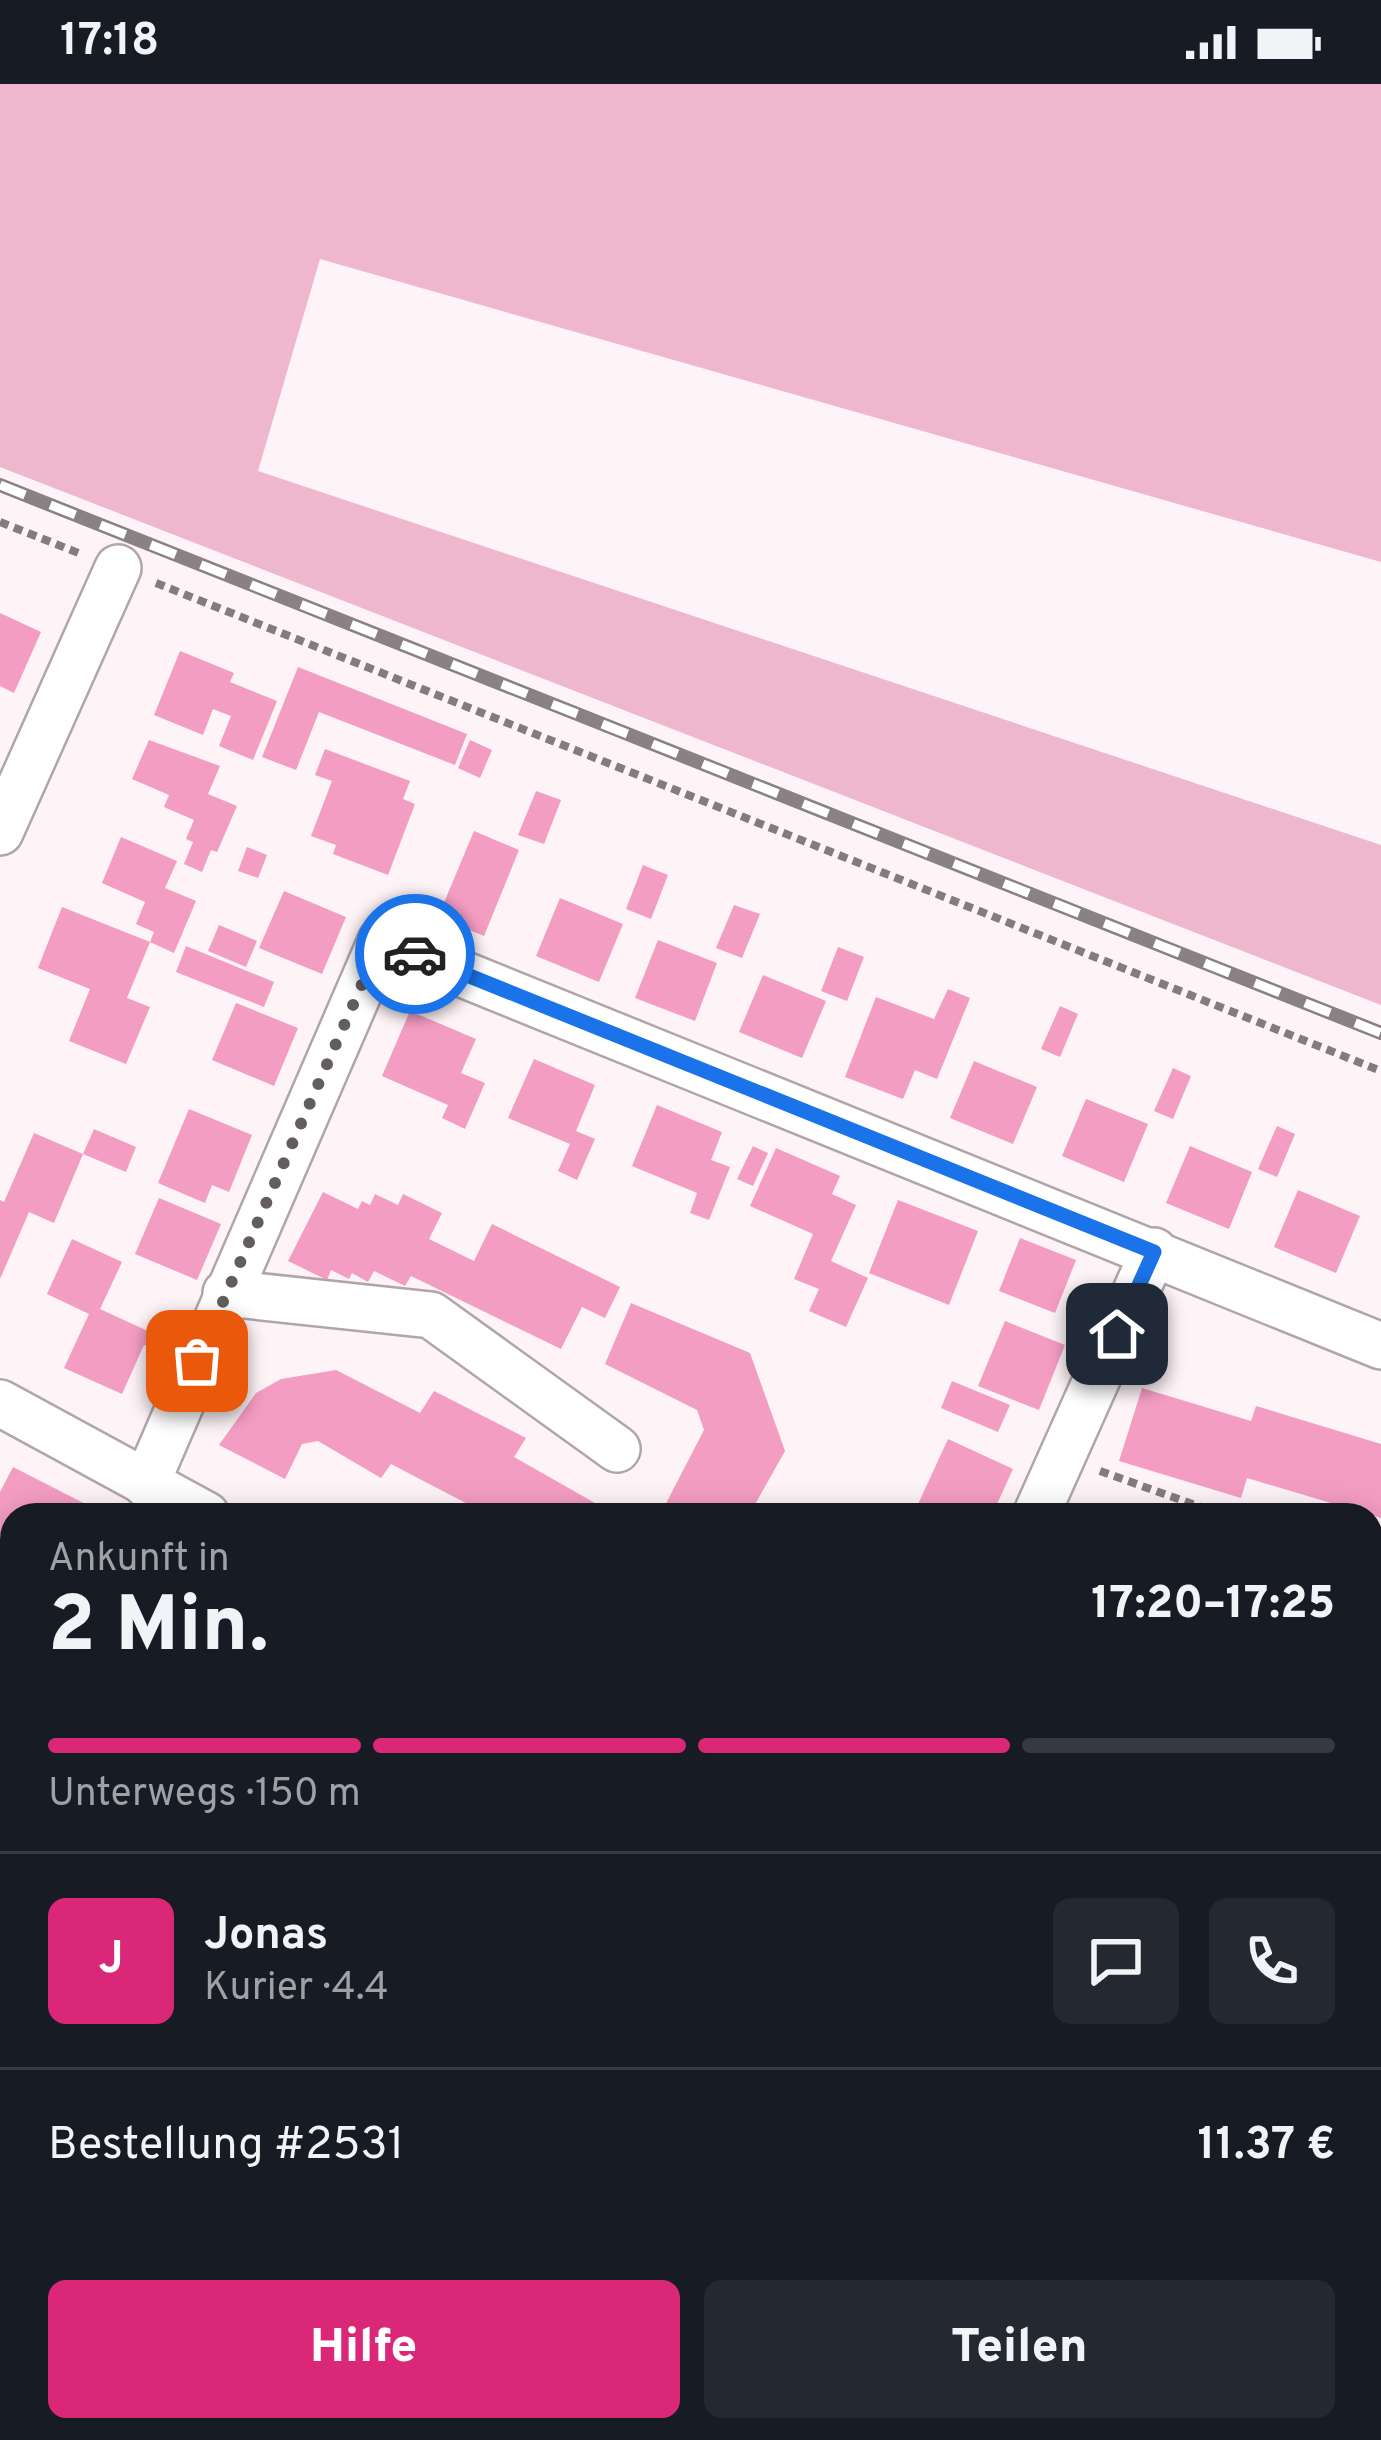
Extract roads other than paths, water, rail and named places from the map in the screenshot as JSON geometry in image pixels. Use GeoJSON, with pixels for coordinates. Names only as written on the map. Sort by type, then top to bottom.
{"type":"FeatureCollection","features":[{"type":"Feature","properties":{"kind":"street"},"geometry":{"type":"LineString","coordinates":[[0,832],[17,752],[118,568]]}},
{"type":"Feature","properties":{"kind":"street"},"geometry":{"type":"LineString","coordinates":[[146,1484],[381,941],[1381,1346]]}},
{"type":"Feature","properties":{"kind":"street"},"geometry":{"type":"LineString","coordinates":[[1041,1503],[1154,1252]]}},
{"type":"Feature","properties":{"kind":"street"},"geometry":{"type":"LineString","coordinates":[[226,1293],[430,1315],[617,1449]]}},
{"type":"Feature","properties":{"kind":"street"},"geometry":{"type":"LineString","coordinates":[[0,1403],[183,1503]]}},
{"type":"Feature","properties":{"kind":"railway"},"geometry":{"type":"LineString","coordinates":[[0,485],[1381,1033]]}}]}
